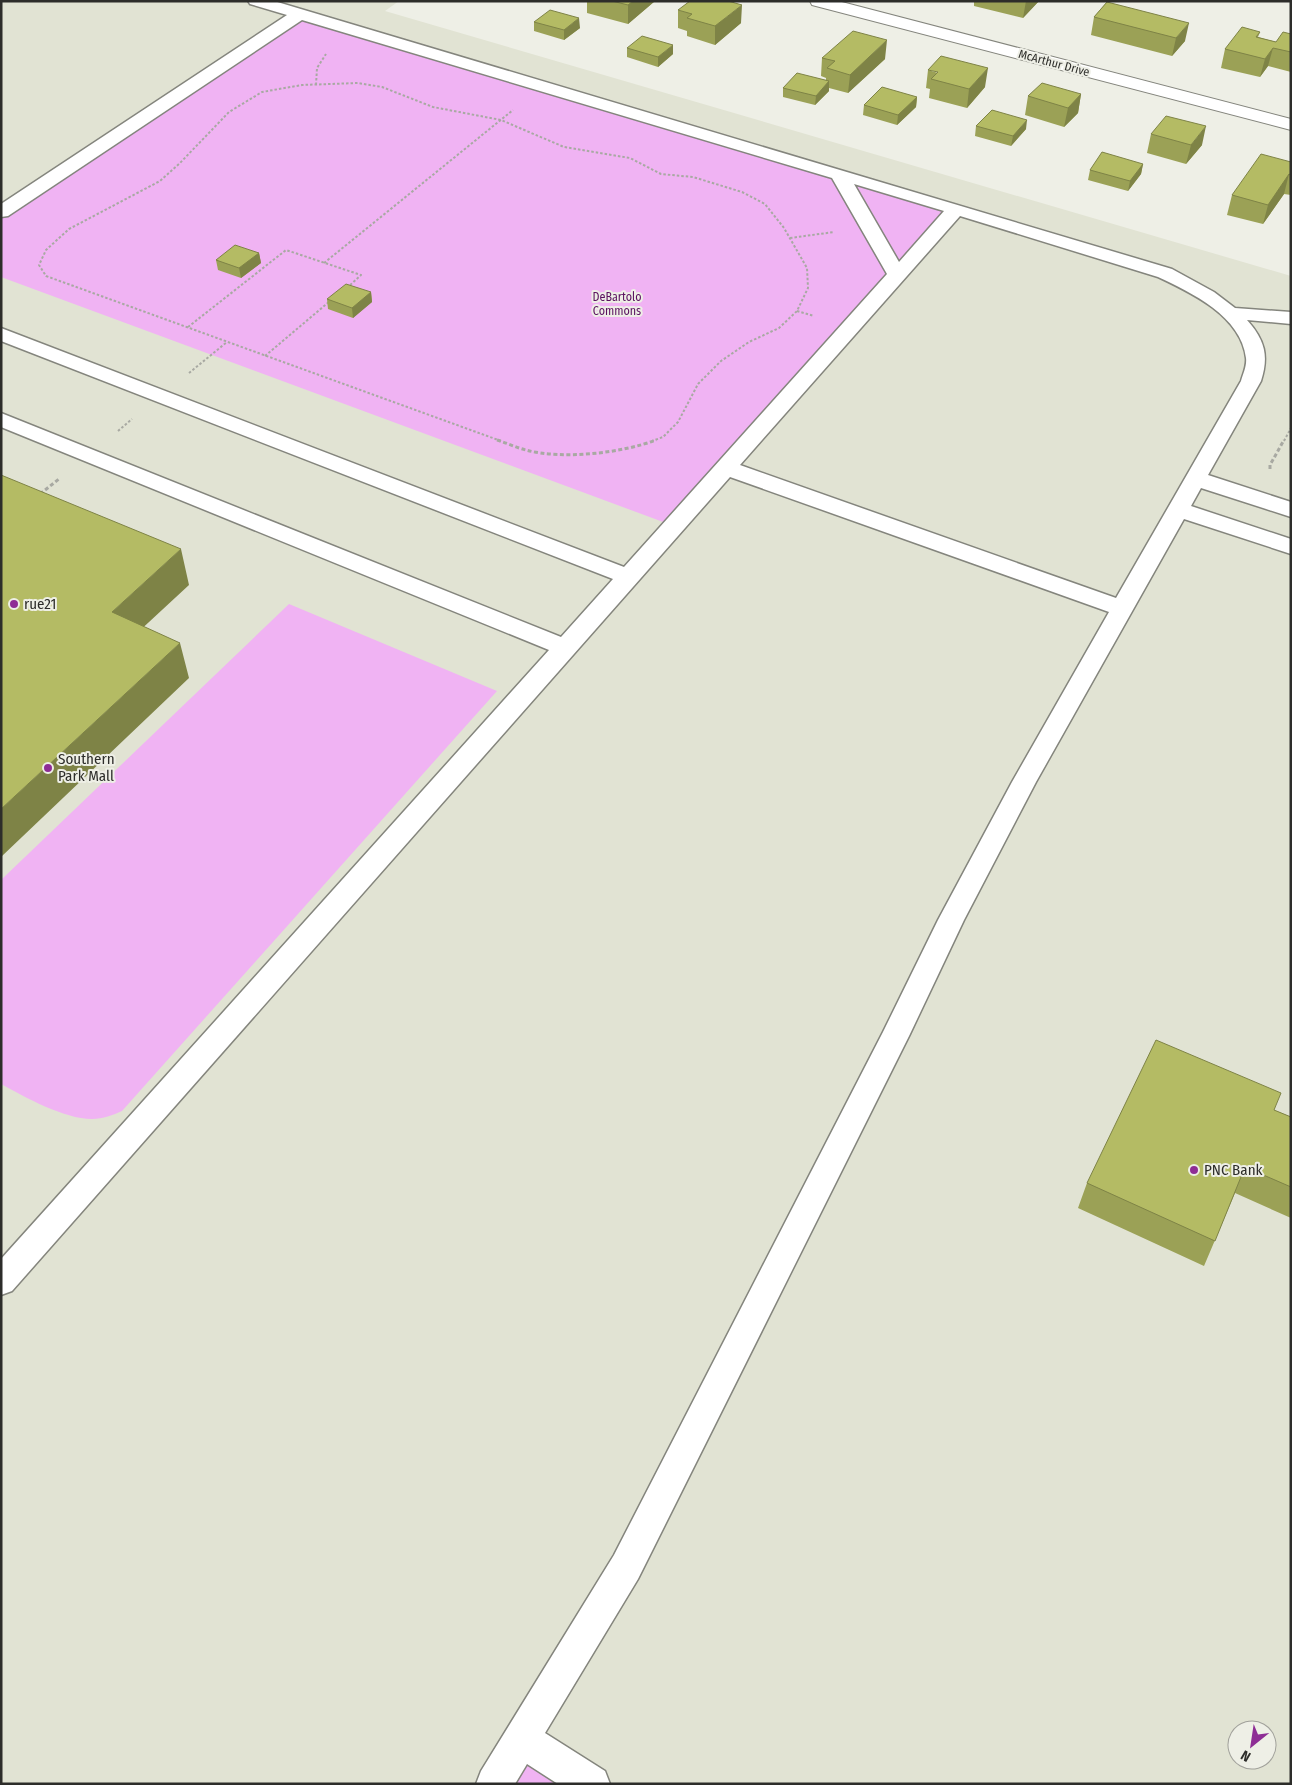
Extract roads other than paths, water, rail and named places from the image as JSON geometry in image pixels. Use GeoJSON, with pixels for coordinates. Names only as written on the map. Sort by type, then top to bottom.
{"type":"FeatureCollection","features":[{"type":"Feature","properties":{"kind":"street","name":"McArthur Drive"},"geometry":{"type":"LineString","coordinates":[[818,1],[1291,125]]}},
{"type":"Feature","properties":{"kind":"lane"},"geometry":{"type":"LineString","coordinates":[[256,1],[301,9],[1165,273],[1196,287],[1230,313],[1250,336],[1257,359],[1251,381],[1024,782],[951,920],[892,1043],[626,1567],[494,1784]]}},
{"type":"Feature","properties":{"kind":"lane"},"geometry":{"type":"LineString","coordinates":[[1,212],[301,9]]}},
{"type":"Feature","properties":{"kind":"lane"},"geometry":{"type":"LineString","coordinates":[[839,174],[897,275]]}},
{"type":"Feature","properties":{"kind":"lane"},"geometry":{"type":"LineString","coordinates":[[1,1281],[956,209]]}},
{"type":"Feature","properties":{"kind":"lane"},"geometry":{"type":"LineString","coordinates":[[1230,313],[1291,318]]}},
{"type":"Feature","properties":{"kind":"lane"},"geometry":{"type":"LineString","coordinates":[[1,334],[629,577]]}},
{"type":"Feature","properties":{"kind":"lane"},"geometry":{"type":"LineString","coordinates":[[1,419],[565,648]]}},
{"type":"Feature","properties":{"kind":"lane"},"geometry":{"type":"LineString","coordinates":[[726,468],[1123,609]]}},
{"type":"Feature","properties":{"kind":"lane"},"geometry":{"type":"LineString","coordinates":[[1197,479],[1291,510]]}},
{"type":"Feature","properties":{"kind":"lane"},"geometry":{"type":"LineString","coordinates":[[1179,510],[1291,546]]}},
{"type":"Feature","properties":{"kind":"lane"},"geometry":{"type":"LineString","coordinates":[[521,1739],[592,1784]]}},
{"type":"Feature","properties":{"kind":"place","name":"rue21"},"geometry":{"type":"Point","coordinates":[14,604]}},
{"type":"Feature","properties":{"kind":"place","name":"Southern Park Mall"},"geometry":{"type":"Point","coordinates":[48,768]}},
{"type":"Feature","properties":{"kind":"place","name":"PNC Bank"},"geometry":{"type":"Point","coordinates":[1194,1170]}},
{"type":"Feature","properties":{"kind":"park label","name":"DeBartolo Commons"},"geometry":{"type":"Point","coordinates":[617,304]}}]}
